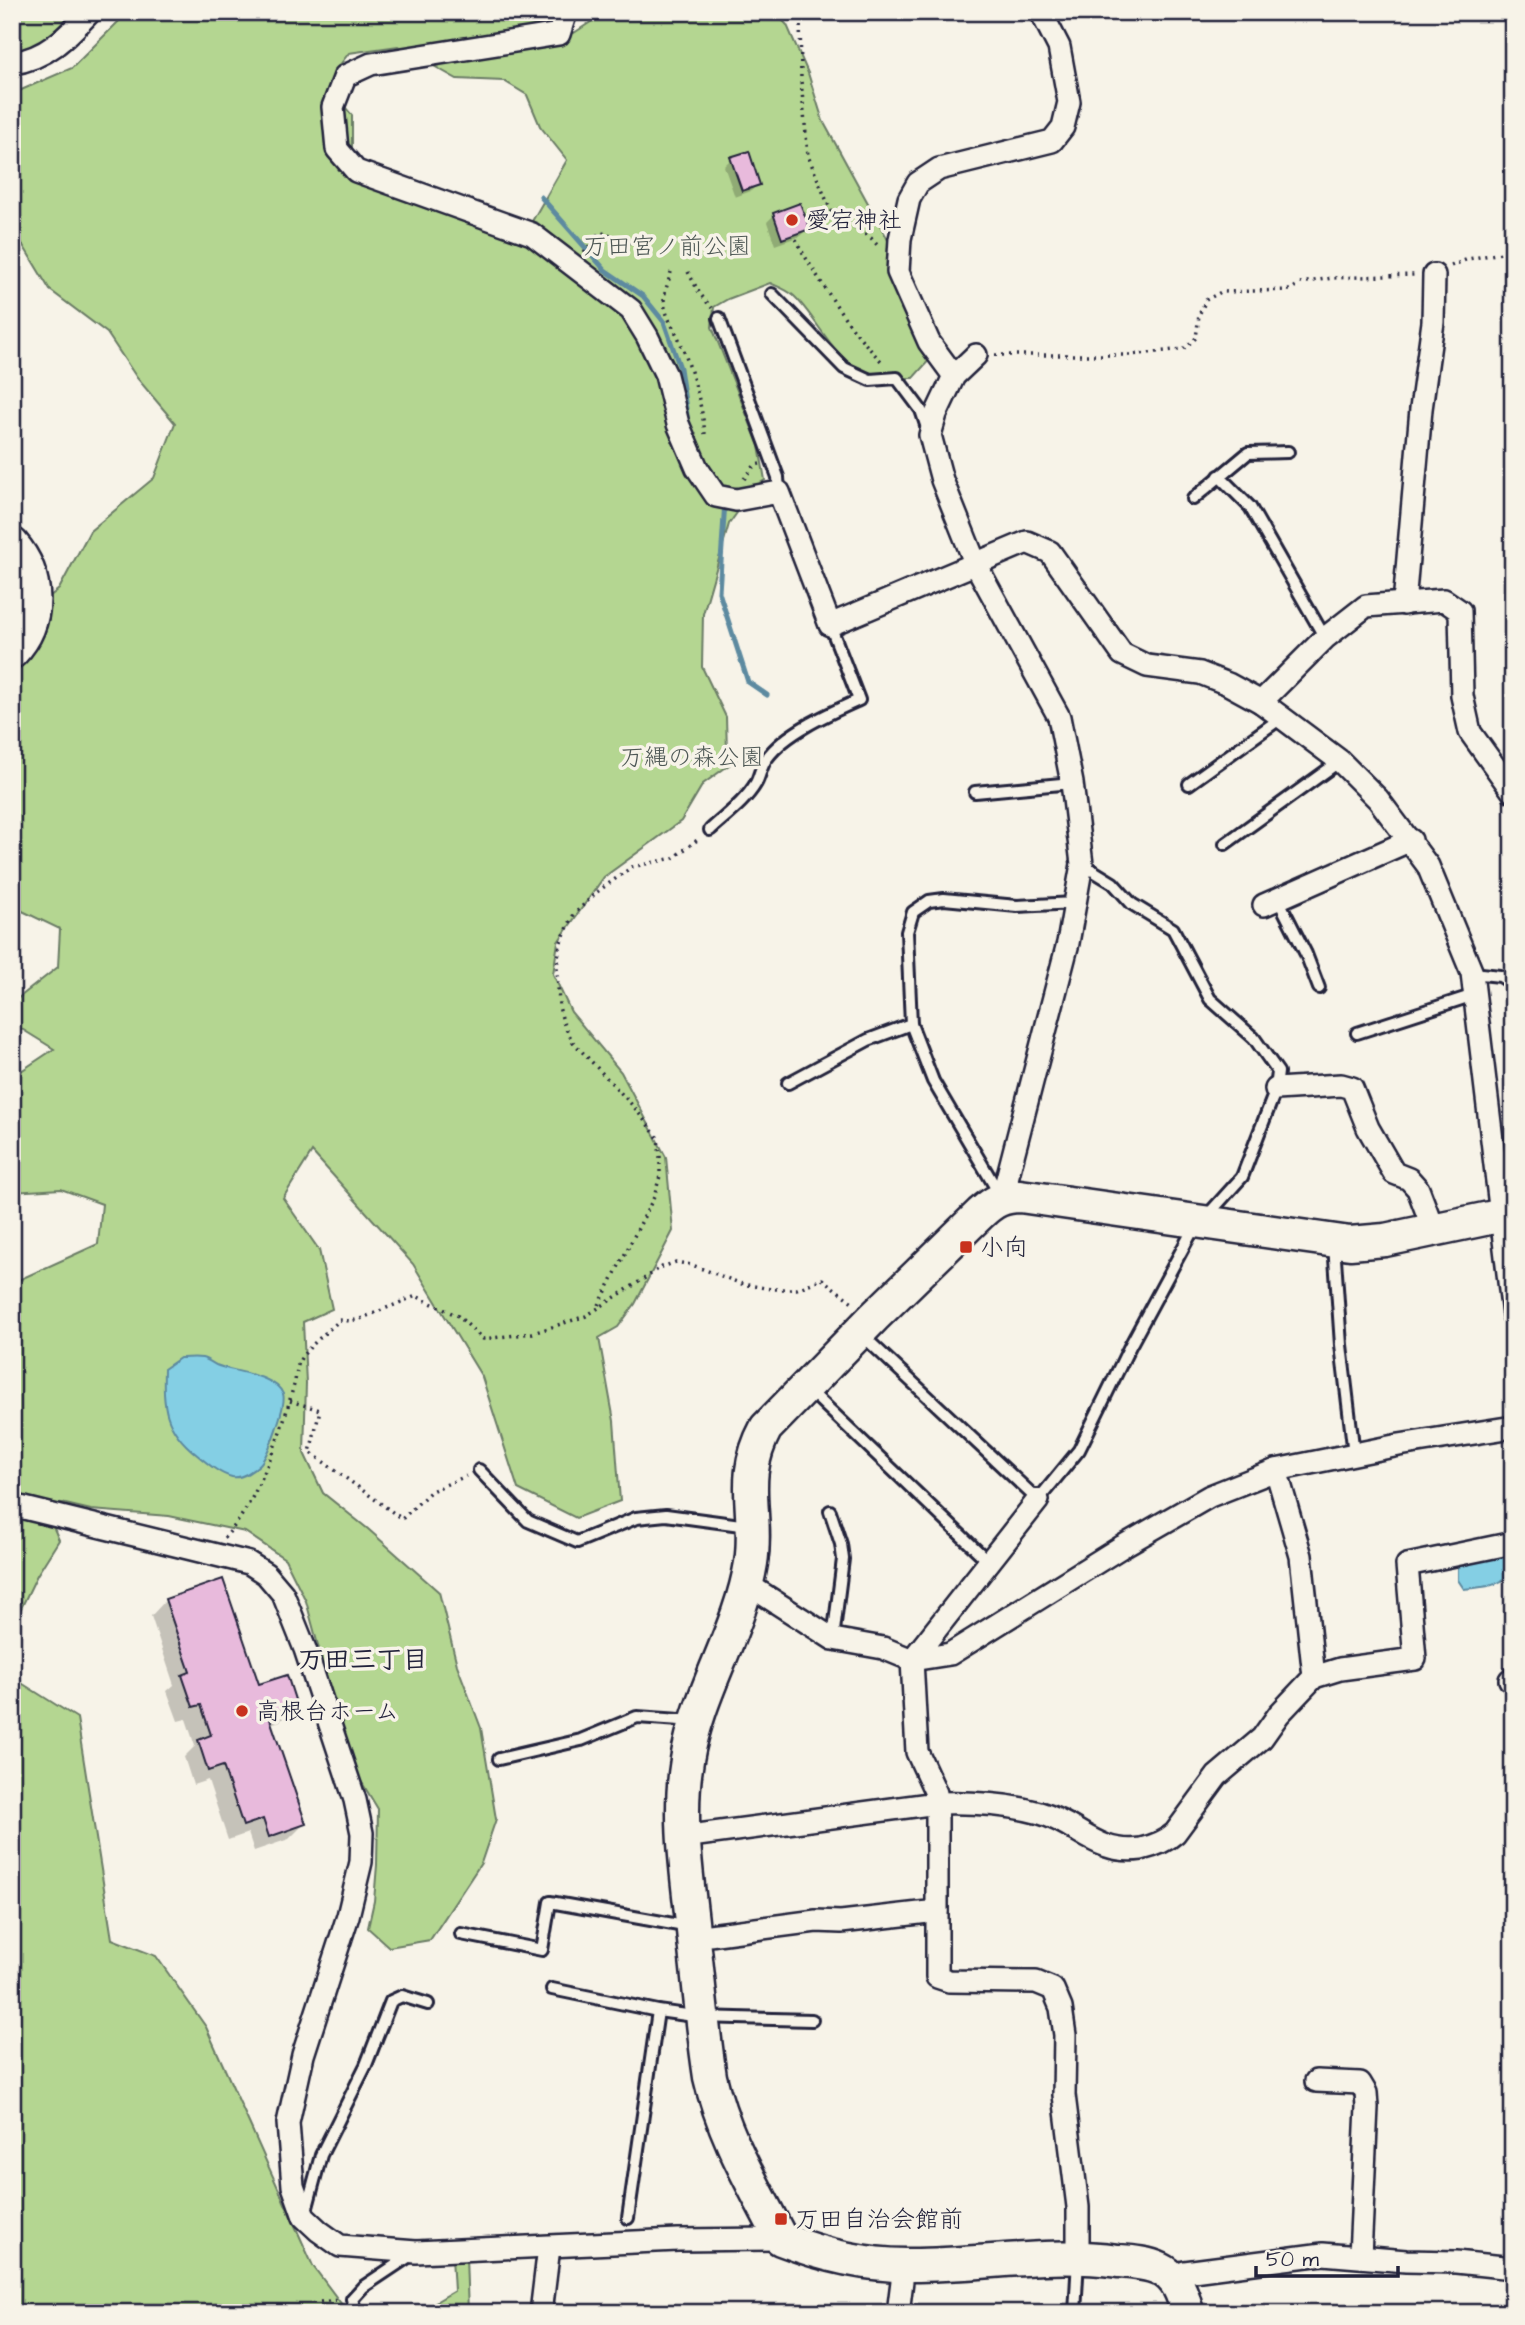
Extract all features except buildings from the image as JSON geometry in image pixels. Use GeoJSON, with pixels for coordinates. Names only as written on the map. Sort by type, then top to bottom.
{"type":"FeatureCollection","features":[{"type":"Feature","properties":{"kind":"street"},"geometry":{"type":"LineString","coordinates":[[12,63],[50,50],[90,12]]}},
{"type":"Feature","properties":{"kind":"street"},"geometry":{"type":"LineString","coordinates":[[566,12],[559,34],[371,64],[345,76],[333,107],[337,149],[356,171],[532,234],[631,310],[666,375],[678,424],[697,468],[716,496],[736,500],[779,492],[830,625],[1027,542],[1050,552],[1122,654],[1147,666],[1200,673],[1228,684],[1261,702],[1340,761],[1378,799],[1428,866],[1472,974],[1508,1214],[1513,1315]]}},
{"type":"Feature","properties":{"kind":"street"},"geometry":{"type":"LineString","coordinates":[[954,376],[929,342],[898,272],[900,239],[909,199],[918,183],[939,169],[1052,141],[1063,127],[1069,102],[1059,47],[1041,12]]}},
{"type":"Feature","properties":{"kind":"street"},"geometry":{"type":"LineString","coordinates":[[1404,604],[1421,409],[1433,322],[1434,275]]}},
{"type":"Feature","properties":{"kind":"street"},"geometry":{"type":"LineString","coordinates":[[976,355],[954,376],[936,414],[930,435],[942,480],[976,565],[1059,717],[1072,783],[1082,864],[1068,943],[1002,1198]]}},
{"type":"Feature","properties":{"kind":"street"},"geometry":{"type":"LineString","coordinates":[[12,544],[22,555],[31,576],[35,597],[29,628],[12,652]]}},
{"type":"Feature","properties":{"kind":"street"},"geometry":{"type":"LineString","coordinates":[[1261,702],[1325,638],[1366,606],[1444,600],[1460,611],[1462,695],[1470,732],[1513,792]]}},
{"type":"Feature","properties":{"kind":"street"},"geometry":{"type":"LineString","coordinates":[[1271,902],[1411,841]]}},
{"type":"Feature","properties":{"kind":"street"},"geometry":{"type":"LineString","coordinates":[[1276,1089],[1341,1085],[1352,1088],[1368,1128],[1394,1173],[1409,1179],[1418,1189],[1434,1231]]}},
{"type":"Feature","properties":{"kind":"street"},"geometry":{"type":"LineString","coordinates":[[781,2239],[717,2108],[701,2017],[683,1837],[687,1758],[746,1589],[752,1561],[750,1475],[755,1449],[766,1429],[866,1325],[981,1213],[1002,1198],[1020,1196],[1350,1243],[1385,1240],[1508,1214]]}},
{"type":"Feature","properties":{"kind":"street"},"geometry":{"type":"LineString","coordinates":[[746,1589],[755,1589],[833,1639],[883,1648],[912,1660],[950,1654],[1123,1546],[1210,1496],[1276,1470],[1513,1427]]}},
{"type":"Feature","properties":{"kind":"street"},"geometry":{"type":"LineString","coordinates":[[1276,1470],[1301,1556],[1314,1677]]}},
{"type":"Feature","properties":{"kind":"street"},"geometry":{"type":"LineString","coordinates":[[1038,1500],[912,1660],[916,1752],[936,1793],[937,1803],[937,1977],[949,1981],[1036,1982],[1052,1989],[1061,2008],[1065,2035],[1065,2112],[1078,2207],[1078,2256]]}},
{"type":"Feature","properties":{"kind":"street"},"geometry":{"type":"LineString","coordinates":[[12,1505],[249,1563],[266,1574],[283,1594],[305,1649],[355,1800],[362,1833],[361,1862],[348,1916],[303,2054],[288,2123],[293,2186],[304,2217],[340,2246],[416,2252],[678,2240],[781,2239],[811,2250],[870,2262],[904,2265],[1078,2256],[1137,2263],[1161,2269],[1177,2283],[1187,2313]]}},
{"type":"Feature","properties":{"kind":"street"},"geometry":{"type":"LineString","coordinates":[[683,1837],[937,1803],[1018,1808],[1044,1814],[1104,1846],[1118,1850],[1149,1847],[1166,1841],[1175,1833],[1217,1776],[1262,1738],[1279,1714],[1314,1677],[1340,1669],[1415,1659],[1407,1565],[1513,1543]]}},
{"type":"Feature","properties":{"kind":"street"},"geometry":{"type":"LineString","coordinates":[[693,1932],[816,1921],[841,1922],[937,1911]]}},
{"type":"Feature","properties":{"kind":"street"},"geometry":{"type":"LineString","coordinates":[[1315,2081],[1360,2083],[1366,2094],[1360,2256]]}},
{"type":"Feature","properties":{"kind":"street"},"geometry":{"type":"LineString","coordinates":[[541,2313],[548,2247]]}},
{"type":"Feature","properties":{"kind":"street"},"geometry":{"type":"LineString","coordinates":[[1177,2283],[1185,2272],[1323,2254],[1513,2268]]}},
{"type":"Feature","properties":{"kind":"street"},"geometry":{"type":"LineString","coordinates":[[898,2313],[904,2265]]}},
{"type":"Feature","properties":{"kind":"lane"},"geometry":{"type":"LineString","coordinates":[[772,294],[844,368],[870,380],[897,378],[920,410],[930,435]]}},
{"type":"Feature","properties":{"kind":"lane"},"geometry":{"type":"LineString","coordinates":[[719,318],[778,477],[779,492]]}},
{"type":"Feature","properties":{"kind":"lane"},"geometry":{"type":"LineString","coordinates":[[1193,499],[1248,453],[1288,452]]}},
{"type":"Feature","properties":{"kind":"lane"},"geometry":{"type":"LineString","coordinates":[[1219,476],[1250,507],[1325,638]]}},
{"type":"Feature","properties":{"kind":"lane"},"geometry":{"type":"LineString","coordinates":[[710,830],[735,808],[755,785],[766,759],[781,746],[824,716],[859,701],[830,625]]}},
{"type":"Feature","properties":{"kind":"lane"},"geometry":{"type":"LineString","coordinates":[[1189,784],[1281,718]]}},
{"type":"Feature","properties":{"kind":"lane"},"geometry":{"type":"LineString","coordinates":[[1225,844],[1340,761]]}},
{"type":"Feature","properties":{"kind":"lane"},"geometry":{"type":"LineString","coordinates":[[975,792],[1072,783]]}},
{"type":"Feature","properties":{"kind":"lane"},"geometry":{"type":"LineString","coordinates":[[866,1325],[1038,1500],[1079,1450],[1130,1346],[1199,1222],[1242,1177],[1276,1089],[1278,1072],[1254,1038],[1210,999],[1173,929],[1132,904],[1113,883],[1082,864]]}},
{"type":"Feature","properties":{"kind":"lane"},"geometry":{"type":"LineString","coordinates":[[1002,1198],[933,1081],[911,1024],[907,932],[913,912],[929,901],[944,899],[1017,906],[1075,903]]}},
{"type":"Feature","properties":{"kind":"lane"},"geometry":{"type":"LineString","coordinates":[[1271,902],[1306,954],[1319,988]]}},
{"type":"Feature","properties":{"kind":"lane"},"geometry":{"type":"LineString","coordinates":[[1472,974],[1500,976],[1513,984]]}},
{"type":"Feature","properties":{"kind":"lane"},"geometry":{"type":"LineString","coordinates":[[1357,1033],[1474,995]]}},
{"type":"Feature","properties":{"kind":"lane"},"geometry":{"type":"LineString","coordinates":[[788,1083],[868,1040],[911,1024]]}},
{"type":"Feature","properties":{"kind":"lane"},"geometry":{"type":"LineString","coordinates":[[1334,1241],[1341,1345],[1354,1454]]}},
{"type":"Feature","properties":{"kind":"lane"},"geometry":{"type":"LineString","coordinates":[[806,1387],[988,1561]]}},
{"type":"Feature","properties":{"kind":"lane"},"geometry":{"type":"LineString","coordinates":[[479,1470],[528,1521],[577,1542],[636,1518],[666,1515],[752,1527]]}},
{"type":"Feature","properties":{"kind":"lane"},"geometry":{"type":"LineString","coordinates":[[830,1511],[843,1559],[833,1639]]}},
{"type":"Feature","properties":{"kind":"lane"},"geometry":{"type":"LineString","coordinates":[[499,1759],[582,1740],[637,1717],[698,1721]]}},
{"type":"Feature","properties":{"kind":"lane"},"geometry":{"type":"LineString","coordinates":[[461,1934],[542,1950],[550,1902],[693,1932]]}},
{"type":"Feature","properties":{"kind":"lane"},"geometry":{"type":"LineString","coordinates":[[552,1989],[701,2017],[812,2020]]}},
{"type":"Feature","properties":{"kind":"lane"},"geometry":{"type":"LineString","coordinates":[[304,2217],[321,2155],[366,2065],[391,2001],[402,1996],[428,2004]]}},
{"type":"Feature","properties":{"kind":"lane"},"geometry":{"type":"LineString","coordinates":[[628,2218],[658,2011]]}},
{"type":"Feature","properties":{"kind":"lane"},"geometry":{"type":"LineString","coordinates":[[356,2313],[352,2299],[363,2287],[416,2252]]}},
{"type":"Feature","properties":{"kind":"lane"},"geometry":{"type":"LineString","coordinates":[[1074,2313],[1078,2256]]}},
{"type":"Feature","properties":{"kind":"path"},"geometry":{"type":"LineString","coordinates":[[800,12],[801,81],[808,156],[831,211],[871,238],[898,272]]}},
{"type":"Feature","properties":{"kind":"path"},"geometry":{"type":"LineString","coordinates":[[592,242],[600,232],[653,251]]}},
{"type":"Feature","properties":{"kind":"path"},"geometry":{"type":"LineString","coordinates":[[796,239],[803,256],[830,299],[855,334],[879,359]]}},
{"type":"Feature","properties":{"kind":"path"},"geometry":{"type":"LineString","coordinates":[[976,355],[1130,355],[1183,349],[1196,338],[1199,315],[1206,300],[1222,292],[1290,290],[1301,282],[1332,278],[1434,275],[1468,259],[1513,251]]}},
{"type":"Feature","properties":{"kind":"path"},"geometry":{"type":"LineString","coordinates":[[671,272],[664,298],[667,317],[679,339],[700,403],[705,437]]}},
{"type":"Feature","properties":{"kind":"path"},"geometry":{"type":"LineString","coordinates":[[688,272],[700,294],[719,318]]}},
{"type":"Feature","properties":{"kind":"path"},"geometry":{"type":"LineString","coordinates":[[736,481],[743,480],[755,465]]}},
{"type":"Feature","properties":{"kind":"path"},"geometry":{"type":"LineString","coordinates":[[599,1306],[654,1197],[660,1176],[658,1138],[635,1107],[573,1042],[564,1025],[559,1007],[557,967],[560,944],[574,914],[597,892],[632,867],[673,858],[710,830]]}},
{"type":"Feature","properties":{"kind":"path"},"geometry":{"type":"LineString","coordinates":[[221,1541],[235,1527],[261,1478],[290,1401],[299,1359],[340,1320],[360,1319],[416,1296],[458,1317],[483,1339],[513,1336],[586,1316],[662,1267],[676,1262],[692,1265],[742,1284],[771,1289],[797,1289],[822,1279],[866,1325]]}},
{"type":"Feature","properties":{"kind":"path"},"geometry":{"type":"LineString","coordinates":[[290,1401],[320,1410],[310,1452],[402,1519],[431,1491],[479,1470]]}},
{"type":"Feature","properties":{"kind":"green space"},"geometry":{"type":"Polygon","coordinates":[[[12,12],[73,12],[40,46],[12,56],[12,12]]]}},
{"type":"Feature","properties":{"kind":"green space"},"geometry":{"type":"Polygon","coordinates":[[[128,12],[454,12],[522,18],[574,33],[606,12],[775,12],[787,25],[808,73],[823,121],[886,236],[914,298],[932,357],[913,378],[869,374],[856,368],[836,350],[794,296],[770,283],[714,307],[712,327],[759,446],[765,480],[757,485],[729,524],[703,614],[702,667],[726,717],[727,752],[736,760],[703,784],[681,821],[604,877],[558,942],[553,974],[571,1012],[621,1072],[666,1157],[673,1231],[635,1304],[618,1327],[599,1338],[614,1421],[620,1501],[576,1518],[518,1489],[482,1377],[413,1264],[312,1152],[283,1198],[319,1250],[332,1309],[303,1322],[306,1383],[304,1453],[323,1493],[439,1592],[457,1665],[481,1728],[496,1819],[481,1863],[430,1940],[389,1947],[368,1928],[374,1901],[378,1809],[350,1763],[306,1601],[285,1559],[245,1532],[169,1516],[91,1510],[61,1503],[52,1524],[59,1540],[12,1623],[12,1283],[98,1244],[102,1204],[61,1189],[12,1192],[12,1077],[54,1049],[12,1023],[12,1003],[58,967],[60,929],[12,906],[12,626],[59,589],[90,531],[154,478],[175,423],[137,378],[107,333],[50,290],[18,237],[17,202],[12,197],[12,94],[72,68],[128,12]],[[398,46],[349,53],[333,74],[332,92],[352,115],[352,169],[523,237],[567,160],[540,126],[527,95],[504,81],[457,79],[398,46]]]}},
{"type":"Feature","properties":{"kind":"green space"},"geometry":{"type":"Polygon","coordinates":[[[12,1677],[77,1718],[112,1939],[156,1956],[206,2027],[313,2266],[348,2313],[12,2313],[12,1677]]]}},
{"type":"Feature","properties":{"kind":"green space"},"geometry":{"type":"Polygon","coordinates":[[[466,2256],[468,2313],[427,2313],[427,2307],[454,2291],[452,2257],[466,2256]]]}},
{"type":"Feature","properties":{"kind":"water"},"geometry":{"type":"Polygon","coordinates":[[[180,1358],[202,1358],[216,1365],[263,1378],[272,1382],[283,1394],[280,1418],[268,1451],[260,1464],[248,1474],[232,1477],[218,1471],[177,1435],[165,1406],[164,1369],[180,1358]]]}},
{"type":"Feature","properties":{"kind":"water"},"geometry":{"type":"Polygon","coordinates":[[[1513,1551],[1510,1571],[1500,1582],[1464,1589],[1458,1580],[1458,1565],[1513,1551]]]}},
{"type":"Feature","properties":{"kind":"waterway"},"geometry":{"type":"LineString","coordinates":[[541,197],[605,270],[643,296],[664,322],[680,368],[689,429]]}},
{"type":"Feature","properties":{"kind":"waterway"},"geometry":{"type":"LineString","coordinates":[[725,501],[719,592],[748,682],[767,695]]}},
{"type":"Feature","properties":{"kind":"place","name":"愛宕神社"},"geometry":{"type":"Point","coordinates":[792,220]}},
{"type":"Feature","properties":{"kind":"place","name":"小向"},"geometry":{"type":"Point","coordinates":[966,1247]}},
{"type":"Feature","properties":{"kind":"place","name":"高根台ホーム"},"geometry":{"type":"Point","coordinates":[242,1711]}},
{"type":"Feature","properties":{"kind":"place","name":"万田自治会館前"},"geometry":{"type":"Point","coordinates":[781,2219]}},
{"type":"Feature","properties":{"kind":"district","name":"万田三丁目"},"geometry":{"type":"Point","coordinates":[363,1659]}},
{"type":"Feature","properties":{"kind":"park label","name":"万田宮ノ前公園"},"geometry":{"type":"Point","coordinates":[667,246]}},
{"type":"Feature","properties":{"kind":"park label","name":"万縄の森公園"},"geometry":{"type":"Point","coordinates":[692,757]}}]}
